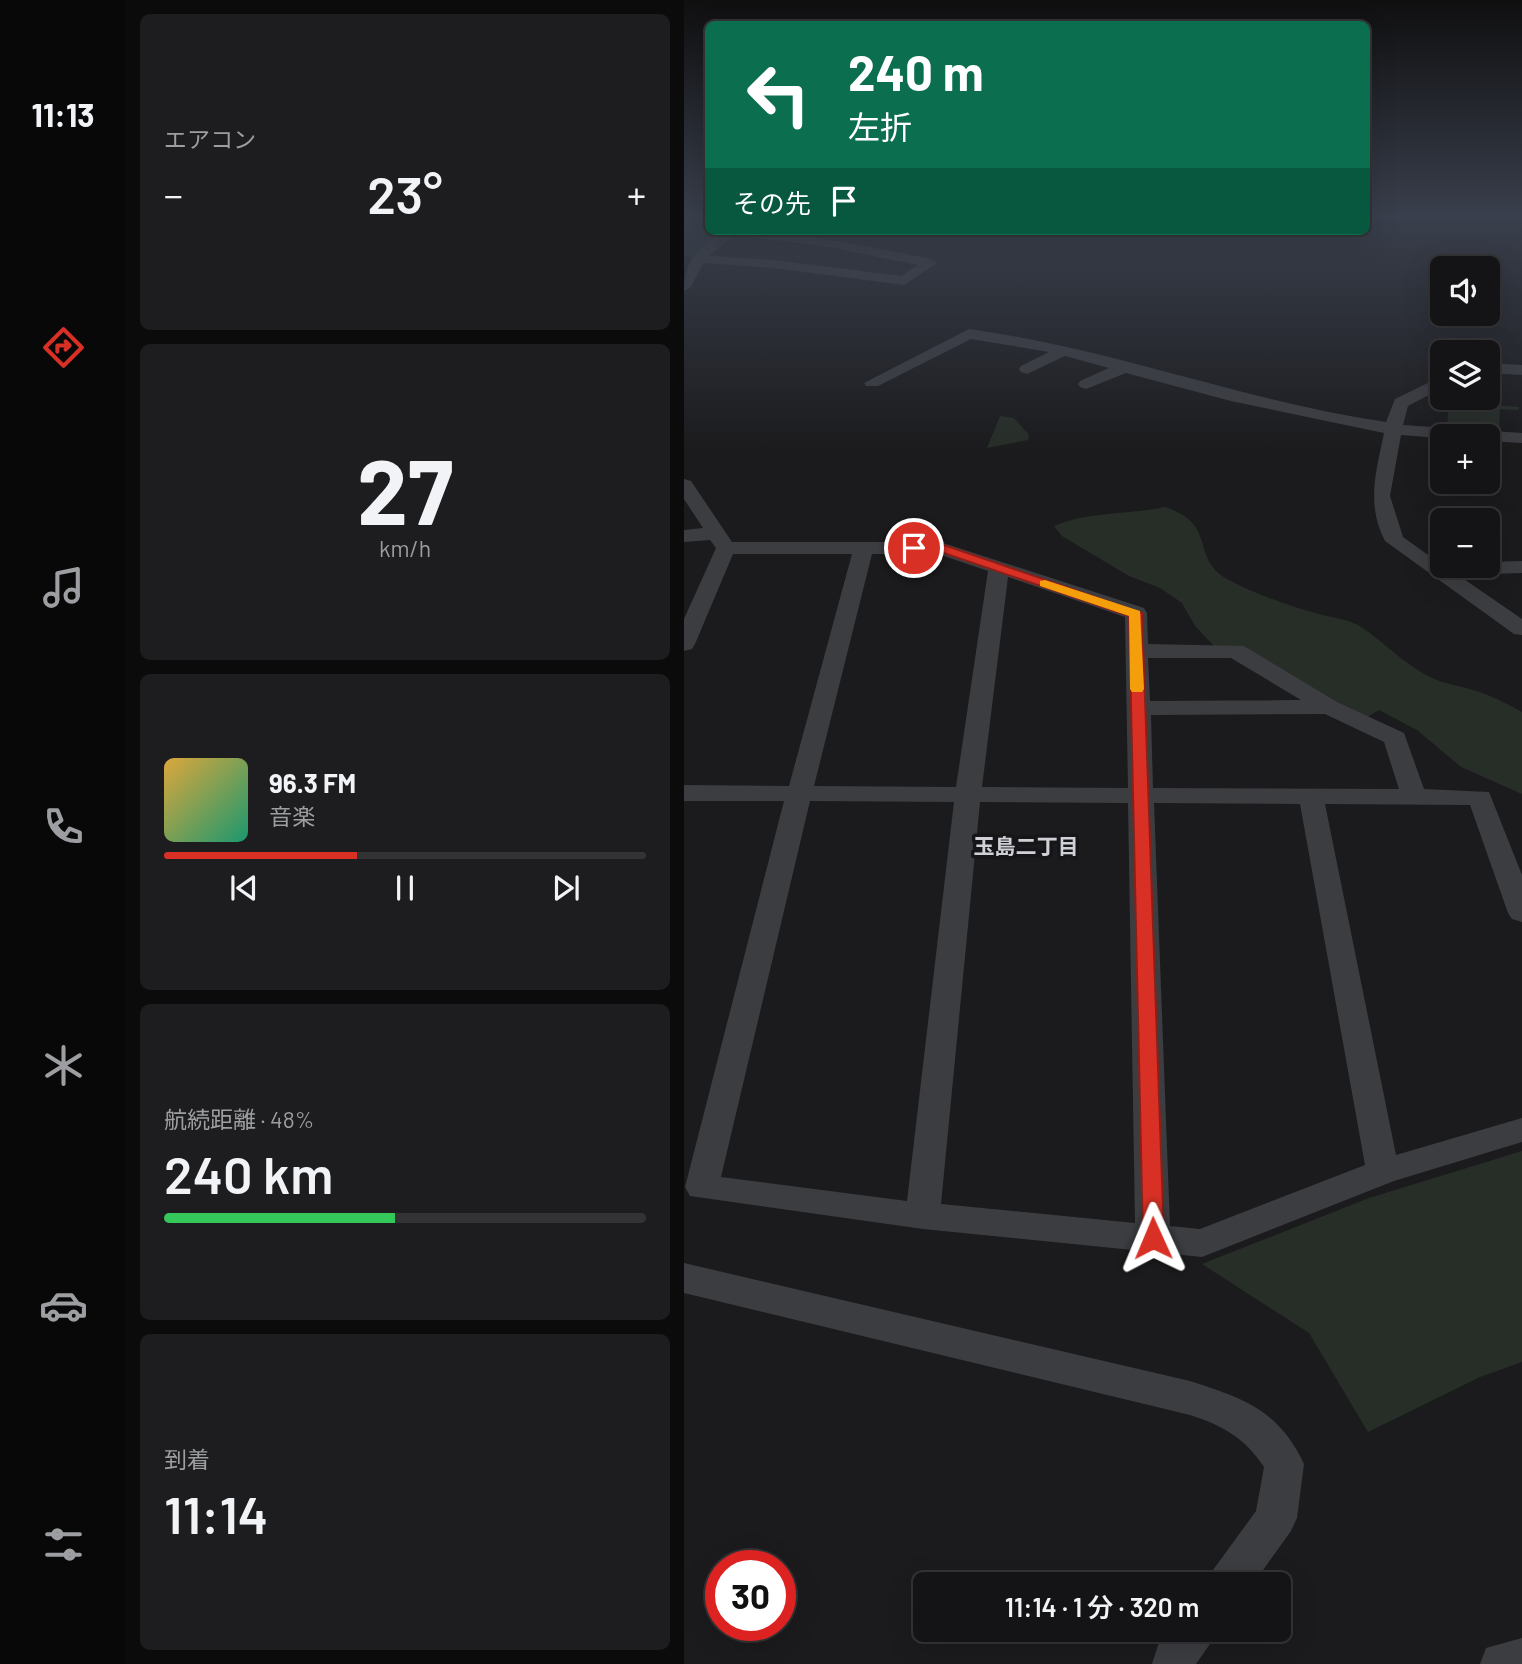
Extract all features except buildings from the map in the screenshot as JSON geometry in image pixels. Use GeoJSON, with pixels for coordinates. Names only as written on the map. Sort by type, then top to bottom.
{"type":"FeatureCollection","features":[{"type":"Feature","properties":{"kind":"street"},"geometry":{"type":"LineString","coordinates":[[872,383],[969,334],[1065,350],[1231,396],[1393,429],[1430,432]]}},
{"type":"Feature","properties":{"kind":"street"},"geometry":{"type":"LineString","coordinates":[[1027,369],[1065,350]]}},
{"type":"Feature","properties":{"kind":"street"},"geometry":{"type":"LineString","coordinates":[[1086,384],[1123,368]]}},
{"type":"Feature","properties":{"kind":"street"},"geometry":{"type":"LineString","coordinates":[[1500,369],[1522,370]]}},
{"type":"Feature","properties":{"kind":"street"},"geometry":{"type":"LineString","coordinates":[[1430,388],[1402,403],[1393,429],[1381,496],[1389,530],[1395,541],[1430,566]]}},
{"type":"Feature","properties":{"kind":"street"},"geometry":{"type":"LineString","coordinates":[[1500,437],[1522,438]]}},
{"type":"Feature","properties":{"kind":"street"},"geometry":{"type":"LineString","coordinates":[[684,485],[722,540]]}},
{"type":"Feature","properties":{"kind":"street"},"geometry":{"type":"LineString","coordinates":[[684,536],[864,547],[940,548],[1136,613],[1153,1238]]}},
{"type":"Feature","properties":{"kind":"street"},"geometry":{"type":"LineString","coordinates":[[684,644],[722,540]]}},
{"type":"Feature","properties":{"kind":"street"},"geometry":{"type":"LineString","coordinates":[[864,547],[799,794],[702,1187],[923,1216],[1202,1243],[1383,1172],[1522,1130]]}},
{"type":"Feature","properties":{"kind":"street"},"geometry":{"type":"LineString","coordinates":[[1500,568],[1522,567]]}},
{"type":"Feature","properties":{"kind":"street"},"geometry":{"type":"LineString","coordinates":[[923,1216],[968,794],[999,569]]}},
{"type":"Feature","properties":{"kind":"street"},"geometry":{"type":"LineString","coordinates":[[1448,578],[1522,629]]}},
{"type":"Feature","properties":{"kind":"street"},"geometry":{"type":"LineString","coordinates":[[1135,651],[1236,651],[1329,707],[1395,738],[1414,797]]}},
{"type":"Feature","properties":{"kind":"street"},"geometry":{"type":"LineString","coordinates":[[1138,708],[1329,707]]}},
{"type":"Feature","properties":{"kind":"street"},"geometry":{"type":"LineString","coordinates":[[684,793],[1480,797],[1522,912]]}},
{"type":"Feature","properties":{"kind":"street"},"geometry":{"type":"LineString","coordinates":[[1311,796],[1383,1172]]}},
{"type":"Feature","properties":{"kind":"street"},"geometry":{"type":"LineString","coordinates":[[684,1278],[1190,1398],[1241,1415],[1266,1436],[1284,1464],[1276,1518],[1237,1572]]}},
{"type":"Feature","properties":{"kind":"street"},"geometry":{"type":"LineString","coordinates":[[1174,1664],[1176,1654],[1185,1642]]}},
{"type":"Feature","properties":{"kind":"street"},"geometry":{"type":"LineString","coordinates":[[1502,1664],[1522,1660]]}},
{"type":"Feature","properties":{"kind":"shaded area"},"geometry":{"type":"Polygon","coordinates":[[[1500,406],[1519,407],[1519,410],[1500,409],[1500,406]]]}},
{"type":"Feature","properties":{"kind":"shaded area"},"geometry":{"type":"Polygon","coordinates":[[[1448,410],[1500,410],[1499,424],[1447,424],[1448,410]]]}},
{"type":"Feature","properties":{"kind":"shaded area"},"geometry":{"type":"Polygon","coordinates":[[[1000,416],[1014,418],[1029,435],[1028,440],[987,448],[1000,416]]]}},
{"type":"Feature","properties":{"kind":"shaded area"},"geometry":{"type":"Polygon","coordinates":[[[1165,507],[1192,522],[1209,561],[1216,571],[1227,579],[1280,602],[1358,625],[1426,675],[1486,694],[1522,712],[1522,794],[1461,767],[1417,730],[1379,710],[1366,718],[1215,647],[1195,626],[1182,603],[1160,588],[1129,576],[1062,536],[1054,526],[1081,518],[1165,507]]]}},
{"type":"Feature","properties":{"kind":"shaded area"},"geometry":{"type":"Polygon","coordinates":[[[1522,1151],[1522,1362],[1480,1377],[1368,1432],[1309,1333],[1202,1264],[1369,1198],[1522,1151]]]}},
{"type":"Feature","properties":{"kind":"slow traffic"},"geometry":{"type":"LineString","coordinates":[[1045,584],[1136,613],[1137,689]]}},
{"type":"Feature","properties":{"kind":"district","name":"玉島二丁目"},"geometry":{"type":"Point","coordinates":[1026,845]}},
{"type":"Feature","properties":{"kind":"route"},"geometry":{"type":"LineString","coordinates":[[914,548],[940,548],[1136,613],[1153,1238]]}}]}
